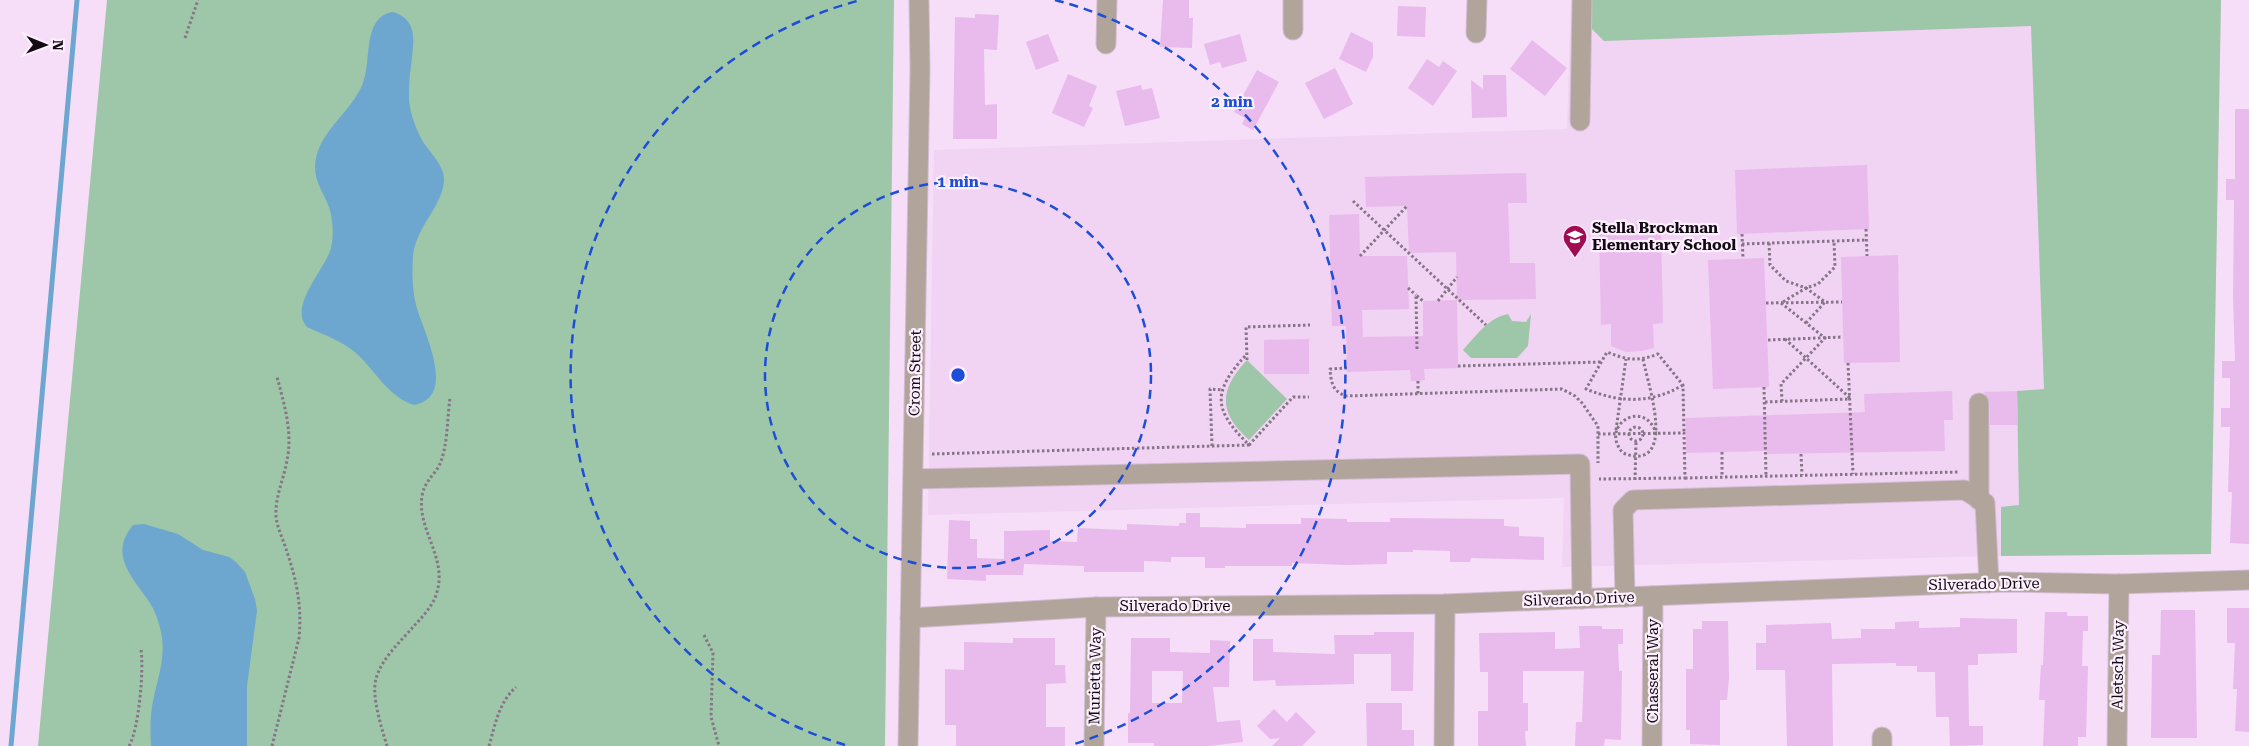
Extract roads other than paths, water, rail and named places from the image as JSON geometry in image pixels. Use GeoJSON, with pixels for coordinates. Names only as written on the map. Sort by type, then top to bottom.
{"type":"FeatureCollection","features":[{"type":"Feature","properties":{"kind":"street","name":"Crom Street"},"geometry":{"type":"LineString","coordinates":[[908,746],[920,70],[919,0]]}},
{"type":"Feature","properties":{"kind":"street"},"geometry":{"type":"LineString","coordinates":[[1106,44],[1107,0]]}},
{"type":"Feature","properties":{"kind":"street"},"geometry":{"type":"LineString","coordinates":[[1293,0],[1293,30]]}},
{"type":"Feature","properties":{"kind":"street"},"geometry":{"type":"LineString","coordinates":[[1476,33],[1477,0]]}},
{"type":"Feature","properties":{"kind":"street"},"geometry":{"type":"LineString","coordinates":[[1580,120],[1582,0]]}},
{"type":"Feature","properties":{"kind":"street"},"geometry":{"type":"LineString","coordinates":[[1978,403],[1979,500]]}},
{"type":"Feature","properties":{"kind":"street"},"geometry":{"type":"LineString","coordinates":[[913,479],[1580,464],[1582,599]]}},
{"type":"Feature","properties":{"kind":"street"},"geometry":{"type":"LineString","coordinates":[[1625,597],[1623,510],[1634,500],[1965,490],[1985,503],[1989,583]]}},
{"type":"Feature","properties":{"kind":"street","name":"Silverado Drive"},"geometry":{"type":"LineString","coordinates":[[910,618],[1096,607],[1445,604],[1989,583],[2119,584],[2249,580]]}},
{"type":"Feature","properties":{"kind":"street","name":"Aletsch Way"},"geometry":{"type":"LineString","coordinates":[[2117,746],[2119,584]]}},
{"type":"Feature","properties":{"kind":"street","name":"Chasseral Way"},"geometry":{"type":"LineString","coordinates":[[1652,746],[1653,596]]}},
{"type":"Feature","properties":{"kind":"street"},"geometry":{"type":"LineString","coordinates":[[1444,746],[1445,604]]}},
{"type":"Feature","properties":{"kind":"street","name":"Murietta Way"},"geometry":{"type":"LineString","coordinates":[[1094,746],[1096,607]]}},
{"type":"Feature","properties":{"kind":"water"},"geometry":{"type":"Polygon","coordinates":[[[393,12],[402,16],[411,27],[413,42],[409,100],[411,110],[420,136],[442,169],[444,179],[440,198],[419,235],[413,256],[416,305],[430,345],[436,376],[434,389],[427,399],[414,405],[396,396],[351,349],[333,338],[307,327],[302,318],[305,299],[327,257],[333,238],[330,212],[315,173],[317,155],[327,133],[351,104],[363,83],[372,31],[376,22],[383,16],[393,12]]]}},
{"type":"Feature","properties":{"kind":"water"},"geometry":{"type":"Polygon","coordinates":[[[144,524],[178,534],[203,550],[229,557],[245,572],[255,599],[257,611],[247,686],[247,746],[151,746],[151,715],[161,664],[162,640],[154,610],[131,575],[123,556],[126,536],[133,525],[144,524]]]}},
{"type":"Feature","properties":{"kind":"waterway"},"geometry":{"type":"LineString","coordinates":[[11,746],[77,0]]}},
{"type":"Feature","properties":{"kind":"place","name":"Stella Brockman Elementary School"},"geometry":{"type":"Point","coordinates":[1575,258]}}]}
